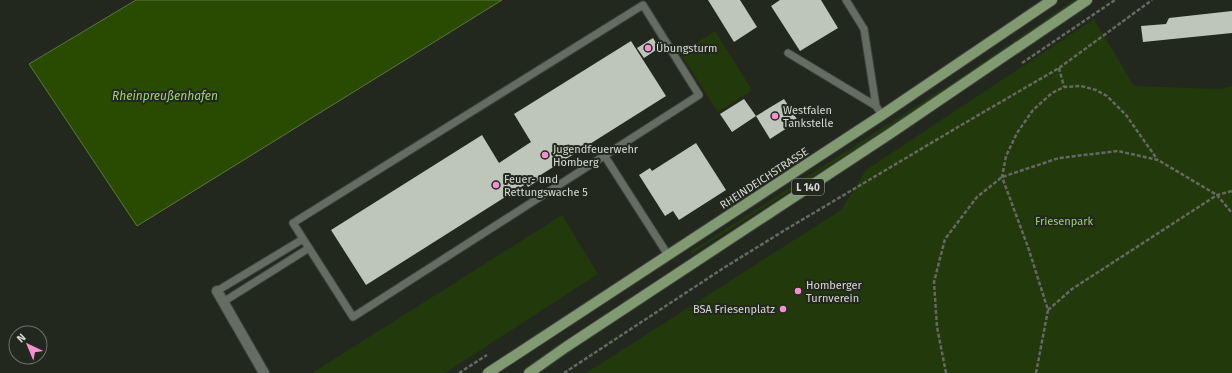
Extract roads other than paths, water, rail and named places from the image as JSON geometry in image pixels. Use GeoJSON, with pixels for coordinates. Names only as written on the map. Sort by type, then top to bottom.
{"type":"FeatureCollection","features":[{"type":"Feature","properties":{"kind":"main road","name":"RHEINDEICHSTRASSE"},"geometry":{"type":"LineString","coordinates":[[488,373],[882,115],[1052,0]]}},
{"type":"Feature","properties":{"kind":"main road","name":"L 140"},"geometry":{"type":"LineString","coordinates":[[529,373],[566,346],[891,133],[1087,0]]}},
{"type":"Feature","properties":{"kind":"street"},"geometry":{"type":"LineString","coordinates":[[217,292],[264,373]]}},
{"type":"Feature","properties":{"kind":"lane"},"geometry":{"type":"LineString","coordinates":[[846,0],[864,29],[876,106]]}},
{"type":"Feature","properties":{"kind":"lane"},"geometry":{"type":"LineString","coordinates":[[644,5],[699,95],[604,155],[353,317],[293,223],[644,5]]}},
{"type":"Feature","properties":{"kind":"lane"},"geometry":{"type":"LineString","coordinates":[[788,52],[876,106],[882,115]]}},
{"type":"Feature","properties":{"kind":"lane"},"geometry":{"type":"LineString","coordinates":[[604,155],[668,255]]}},
{"type":"Feature","properties":{"kind":"lane"},"geometry":{"type":"LineString","coordinates":[[217,292],[304,239]]}},
{"type":"Feature","properties":{"kind":"lane"},"geometry":{"type":"LineString","coordinates":[[223,302],[309,248]]}},
{"type":"Feature","properties":{"kind":"water","name":"Rheinpreußenhafen"},"geometry":{"type":"Polygon","coordinates":[[[136,0],[502,0],[137,226],[29,64],[136,0]]]}},
{"type":"Feature","properties":{"kind":"place","name":"Übungsturm"},"geometry":{"type":"Point","coordinates":[648,48]}},
{"type":"Feature","properties":{"kind":"place","name":"Westfalen Tankstelle"},"geometry":{"type":"Point","coordinates":[775,116]}},
{"type":"Feature","properties":{"kind":"place","name":"Jugendfeuerwehr Homberg"},"geometry":{"type":"Point","coordinates":[545,155]}},
{"type":"Feature","properties":{"kind":"place","name":"Feuer- und Rettungswache 5"},"geometry":{"type":"Point","coordinates":[496,185]}},
{"type":"Feature","properties":{"kind":"place","name":"Homberger Turnverein"},"geometry":{"type":"Point","coordinates":[798,291]}},
{"type":"Feature","properties":{"kind":"place","name":"BSA Friesenplatz"},"geometry":{"type":"Point","coordinates":[783,309]}},
{"type":"Feature","properties":{"kind":"park label","name":"Friesenpark"},"geometry":{"type":"Point","coordinates":[1064,221]}}]}
